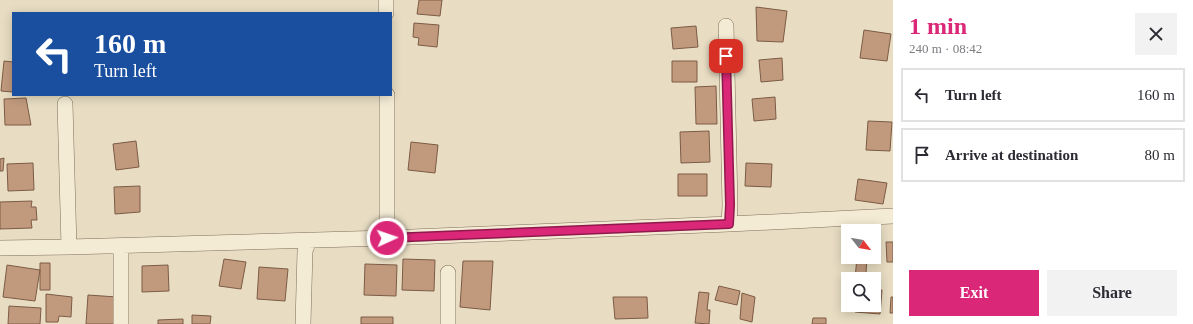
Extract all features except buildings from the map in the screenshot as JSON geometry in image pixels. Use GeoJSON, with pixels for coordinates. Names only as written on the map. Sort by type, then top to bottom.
{"type":"FeatureCollection","features":[{"type":"Feature","properties":{"kind":"street"},"geometry":{"type":"LineString","coordinates":[[386,0],[386,12]]}},
{"type":"Feature","properties":{"kind":"street"},"geometry":{"type":"LineString","coordinates":[[726,26],[730,205],[729,224]]}},
{"type":"Feature","properties":{"kind":"street"},"geometry":{"type":"LineString","coordinates":[[387,96],[387,238]]}},
{"type":"Feature","properties":{"kind":"street"},"geometry":{"type":"LineString","coordinates":[[65,104],[69,247]]}},
{"type":"Feature","properties":{"kind":"street"},"geometry":{"type":"LineString","coordinates":[[0,248],[387,238],[893,216]]}},
{"type":"Feature","properties":{"kind":"street"},"geometry":{"type":"LineString","coordinates":[[303,324],[305,251],[309,240]]}},
{"type":"Feature","properties":{"kind":"street"},"geometry":{"type":"LineString","coordinates":[[121,246],[121,324]]}},
{"type":"Feature","properties":{"kind":"street"},"geometry":{"type":"LineString","coordinates":[[448,273],[448,324]]}},
{"type":"Feature","properties":{"kind":"route"},"geometry":{"type":"LineString","coordinates":[[387,238],[729,224],[730,205],[726,56]]}}]}
